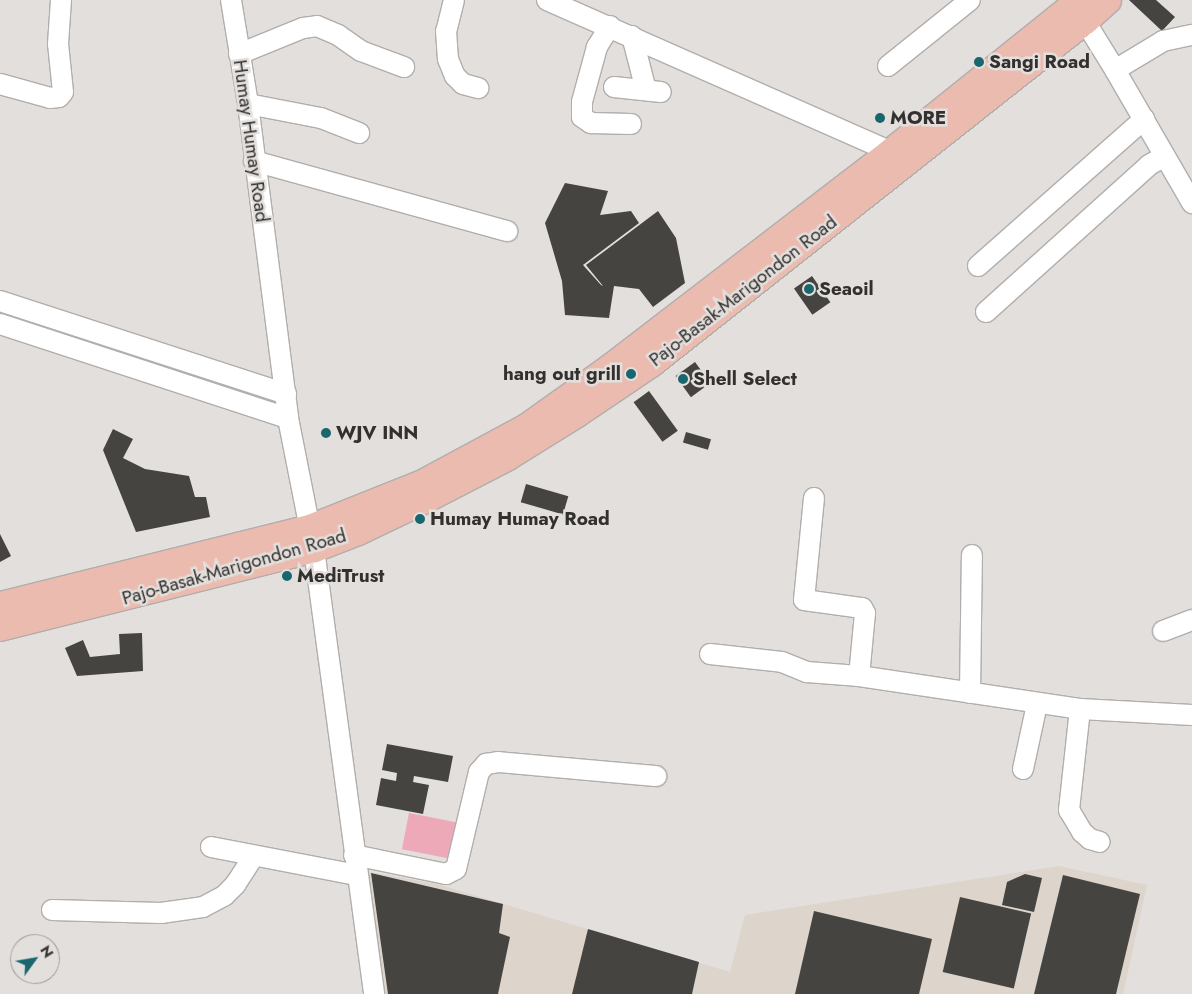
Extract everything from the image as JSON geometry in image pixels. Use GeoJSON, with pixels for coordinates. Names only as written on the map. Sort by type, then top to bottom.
{"type":"FeatureCollection","features":[{"type":"Feature","properties":{"kind":"main road","name":"Pajo-Basak-Marigondon Road"},"geometry":{"type":"LineString","coordinates":[[0,628],[311,538],[422,482],[526,426],[576,392],[1077,6],[1108,0]]}},
{"type":"Feature","properties":{"kind":"main road","name":"Pajo-Basak-Marigondon Road"},"geometry":{"type":"LineString","coordinates":[[0,604],[311,538],[358,532],[430,498],[508,457],[577,414],[651,364],[1077,6]]}},
{"type":"Feature","properties":{"kind":"street"},"geometry":{"type":"LineString","coordinates":[[0,84],[50,98],[59,97],[63,92],[58,44],[61,0]]}},
{"type":"Feature","properties":{"kind":"street","name":"Humay Humay Road"},"geometry":{"type":"LineString","coordinates":[[231,0],[248,104],[288,418],[311,538],[374,994]]}},
{"type":"Feature","properties":{"kind":"street"},"geometry":{"type":"LineString","coordinates":[[454,0],[446,31],[445,49],[455,76],[463,84],[478,88]]}},
{"type":"Feature","properties":{"kind":"street"},"geometry":{"type":"LineString","coordinates":[[548,0],[890,151]]}},
{"type":"Feature","properties":{"kind":"street"},"geometry":{"type":"LineString","coordinates":[[888,66],[970,0]]}},
{"type":"Feature","properties":{"kind":"street"},"geometry":{"type":"LineString","coordinates":[[1077,6],[1192,203]]}},
{"type":"Feature","properties":{"kind":"street"},"geometry":{"type":"LineString","coordinates":[[239,54],[303,28],[317,26],[338,35],[361,51],[404,67]]}},
{"type":"Feature","properties":{"kind":"street"},"geometry":{"type":"LineString","coordinates":[[610,26],[597,47],[582,102],[582,117],[591,123],[631,124]]}},
{"type":"Feature","properties":{"kind":"street"},"geometry":{"type":"LineString","coordinates":[[1115,70],[1164,41],[1192,35]]}},
{"type":"Feature","properties":{"kind":"street"},"geometry":{"type":"LineString","coordinates":[[614,87],[654,91],[632,36]]}},
{"type":"Feature","properties":{"kind":"street"},"geometry":{"type":"LineString","coordinates":[[248,104],[321,118],[359,133]]}},
{"type":"Feature","properties":{"kind":"street"},"geometry":{"type":"LineString","coordinates":[[978,266],[1144,119]]}},
{"type":"Feature","properties":{"kind":"street"},"geometry":{"type":"LineString","coordinates":[[986,312],[1149,165],[1166,156]]}},
{"type":"Feature","properties":{"kind":"street"},"geometry":{"type":"LineString","coordinates":[[254,161],[507,231]]}},
{"type":"Feature","properties":{"kind":"street"},"geometry":{"type":"LineString","coordinates":[[0,301],[286,394]]}},
{"type":"Feature","properties":{"kind":"street"},"geometry":{"type":"LineString","coordinates":[[0,324],[288,418]]}},
{"type":"Feature","properties":{"kind":"street"},"geometry":{"type":"LineString","coordinates":[[81,352],[88,329]]}},
{"type":"Feature","properties":{"kind":"street"},"geometry":{"type":"LineString","coordinates":[[814,498],[804,600],[862,608],[866,613],[859,676]]}},
{"type":"Feature","properties":{"kind":"street"},"geometry":{"type":"LineString","coordinates":[[970,693],[973,620],[972,555]]}},
{"type":"Feature","properties":{"kind":"street"},"geometry":{"type":"LineString","coordinates":[[1163,631],[1192,620]]}},
{"type":"Feature","properties":{"kind":"street"},"geometry":{"type":"LineString","coordinates":[[710,654],[782,662],[807,672],[859,676],[1037,704],[1080,709],[1192,715]]}},
{"type":"Feature","properties":{"kind":"street"},"geometry":{"type":"LineString","coordinates":[[1023,769],[1037,704]]}},
{"type":"Feature","properties":{"kind":"street"},"geometry":{"type":"LineString","coordinates":[[1080,709],[1070,810],[1082,832],[1090,839],[1100,842]]}},
{"type":"Feature","properties":{"kind":"street"},"geometry":{"type":"LineString","coordinates":[[354,855],[446,874],[456,869],[479,772],[486,764],[498,762],[656,776]]}},
{"type":"Feature","properties":{"kind":"street"},"geometry":{"type":"LineString","coordinates":[[211,847],[357,876]]}},
{"type":"Feature","properties":{"kind":"street"},"geometry":{"type":"LineString","coordinates":[[52,910],[161,913],[203,907],[224,896],[235,885],[254,856]]}},
{"type":"Feature","properties":{"kind":"shaded area"},"geometry":{"type":"Polygon","coordinates":[[[409,813],[456,822],[449,858],[402,849],[409,813]]]}},
{"type":"Feature","properties":{"kind":"shaded area"},"geometry":{"type":"Polygon","coordinates":[[[1059,866],[1147,885],[1123,994],[381,994],[363,871],[437,884],[730,972],[745,915],[1059,866]]]}},
{"type":"Feature","properties":{"kind":"building"},"geometry":{"type":"Polygon","coordinates":[[[1129,0],[1156,0],[1175,17],[1162,31],[1129,0]]]}},
{"type":"Feature","properties":{"kind":"building"},"geometry":{"type":"Polygon","coordinates":[[[565,183],[608,191],[600,215],[631,211],[639,223],[583,265],[601,285],[603,286],[586,265],[658,211],[676,238],[685,283],[653,307],[639,289],[614,286],[609,318],[565,315],[562,281],[545,223],[565,183]]]}},
{"type":"Feature","properties":{"kind":"building"},"geometry":{"type":"Polygon","coordinates":[[[812,276],[830,302],[812,315],[794,289],[812,276]]]}},
{"type":"Feature","properties":{"kind":"building"},"geometry":{"type":"Polygon","coordinates":[[[695,362],[710,383],[691,397],[676,376],[695,362]]]}},
{"type":"Feature","properties":{"kind":"building"},"geometry":{"type":"Polygon","coordinates":[[[649,391],[678,431],[662,442],[634,402],[649,391]]]}},
{"type":"Feature","properties":{"kind":"building"},"geometry":{"type":"Polygon","coordinates":[[[113,429],[133,439],[123,458],[145,469],[189,476],[195,497],[206,497],[210,517],[136,532],[103,450],[113,429]]]}},
{"type":"Feature","properties":{"kind":"building"},"geometry":{"type":"Polygon","coordinates":[[[686,432],[711,439],[708,450],[683,443],[686,432]]]}},
{"type":"Feature","properties":{"kind":"building"},"geometry":{"type":"Polygon","coordinates":[[[526,484],[568,496],[563,514],[521,502],[526,484]]]}},
{"type":"Feature","properties":{"kind":"building"},"geometry":{"type":"Polygon","coordinates":[[[0,534],[11,556],[0,562],[0,534]]]}},
{"type":"Feature","properties":{"kind":"building"},"geometry":{"type":"Polygon","coordinates":[[[142,633],[143,671],[77,676],[65,648],[83,640],[90,657],[120,654],[119,634],[142,633]]]}},
{"type":"Feature","properties":{"kind":"building"},"geometry":{"type":"Polygon","coordinates":[[[387,744],[453,756],[448,782],[414,776],[413,782],[429,785],[423,814],[376,805],[381,778],[396,781],[397,773],[382,770],[387,744]]]}},
{"type":"Feature","properties":{"kind":"building"},"geometry":{"type":"Polygon","coordinates":[[[371,873],[503,904],[499,933],[510,937],[498,994],[388,994],[371,873]]]}},
{"type":"Feature","properties":{"kind":"building"},"geometry":{"type":"Polygon","coordinates":[[[1025,874],[1042,878],[1034,912],[1002,905],[1007,882],[1025,874]]]}},
{"type":"Feature","properties":{"kind":"building"},"geometry":{"type":"Polygon","coordinates":[[[1063,875],[1140,894],[1116,994],[1034,994],[1063,875]]]}},
{"type":"Feature","properties":{"kind":"building"},"geometry":{"type":"Polygon","coordinates":[[[960,897],[1031,913],[1014,988],[943,972],[960,897]]]}},
{"type":"Feature","properties":{"kind":"building"},"geometry":{"type":"Polygon","coordinates":[[[814,911],[932,939],[919,994],[795,994],[814,911]]]}},
{"type":"Feature","properties":{"kind":"building"},"geometry":{"type":"Polygon","coordinates":[[[588,929],[699,962],[692,994],[572,994],[588,929]]]}},
{"type":"Feature","properties":{"kind":"place","name":"Sangi Road"},"geometry":{"type":"Point","coordinates":[979,62]}},
{"type":"Feature","properties":{"kind":"place","name":"MORE"},"geometry":{"type":"Point","coordinates":[880,118]}},
{"type":"Feature","properties":{"kind":"place","name":"Seaoil"},"geometry":{"type":"Point","coordinates":[809,289]}},
{"type":"Feature","properties":{"kind":"place","name":"hang out grill"},"geometry":{"type":"Point","coordinates":[631,374]}},
{"type":"Feature","properties":{"kind":"place","name":"Shell Select"},"geometry":{"type":"Point","coordinates":[683,379]}},
{"type":"Feature","properties":{"kind":"place","name":"WJV INN"},"geometry":{"type":"Point","coordinates":[326,433]}},
{"type":"Feature","properties":{"kind":"place","name":"Humay Humay Road"},"geometry":{"type":"Point","coordinates":[420,519]}},
{"type":"Feature","properties":{"kind":"place","name":"MediTrust"},"geometry":{"type":"Point","coordinates":[287,576]}}]}
